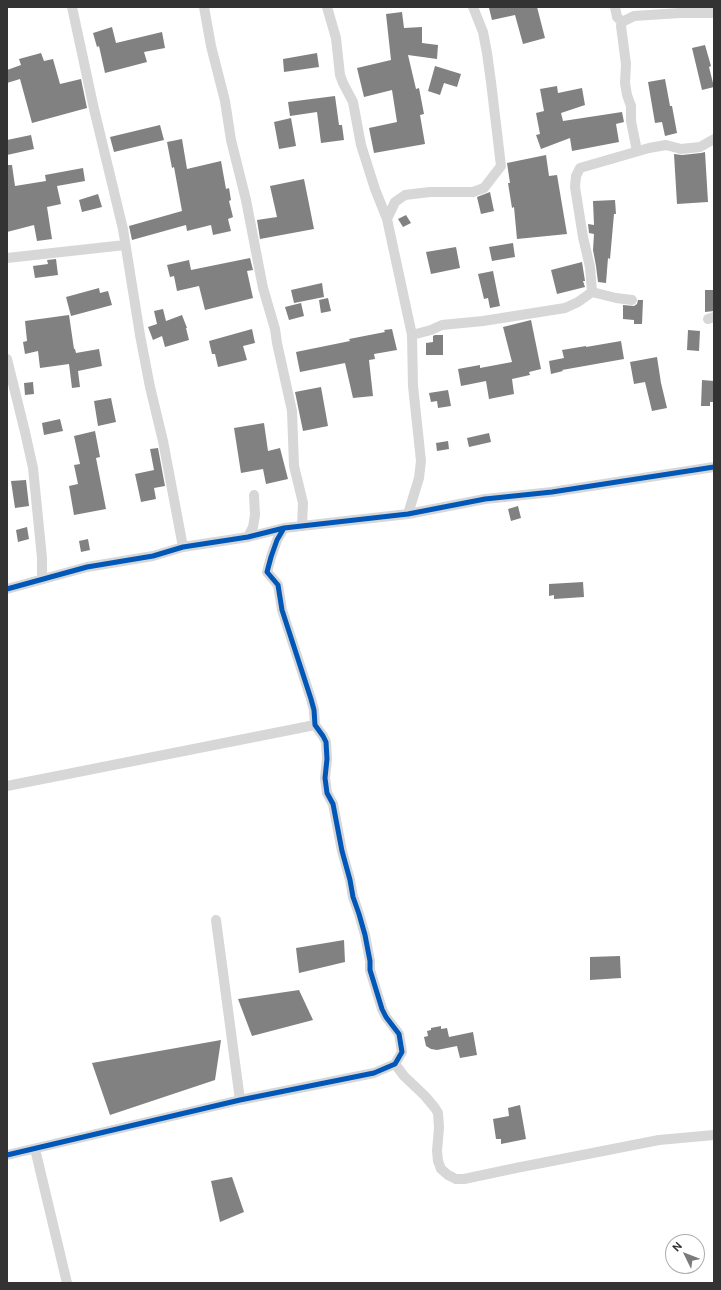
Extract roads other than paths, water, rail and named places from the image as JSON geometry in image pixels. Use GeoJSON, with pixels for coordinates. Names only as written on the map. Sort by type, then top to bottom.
{"type":"FeatureCollection","features":[{"type":"Feature","properties":{"kind":"street"},"geometry":{"type":"LineString","coordinates":[[72,7],[94,109],[123,229],[140,335],[163,441],[183,547]]}},
{"type":"Feature","properties":{"kind":"street"},"geometry":{"type":"LineString","coordinates":[[204,7],[231,140],[246,200],[292,411],[294,466],[303,503],[302,526]]}},
{"type":"Feature","properties":{"kind":"street"},"geometry":{"type":"LineString","coordinates":[[327,7],[336,38],[340,75],[353,102],[361,145],[375,189],[387,219],[412,334],[413,386],[421,461],[419,478],[408,514]]}},
{"type":"Feature","properties":{"kind":"street"},"geometry":{"type":"LineString","coordinates":[[387,219],[395,202],[405,196],[430,192],[473,192],[484,188],[501,166],[491,82],[483,32],[474,7]]}},
{"type":"Feature","properties":{"kind":"street"},"geometry":{"type":"LineString","coordinates":[[615,7],[617,17],[622,22]]}},
{"type":"Feature","properties":{"kind":"street"},"geometry":{"type":"LineString","coordinates":[[622,22],[634,16],[680,13],[714,13]]}},
{"type":"Feature","properties":{"kind":"street"},"geometry":{"type":"LineString","coordinates":[[622,22],[621,26],[626,64],[625,83],[631,106],[631,121],[637,151]]}},
{"type":"Feature","properties":{"kind":"street"},"geometry":{"type":"LineString","coordinates":[[592,292],[590,267],[575,187],[576,176],[580,168],[616,159],[637,151],[666,145],[681,149],[700,147],[714,139]]}},
{"type":"Feature","properties":{"kind":"street"},"geometry":{"type":"LineString","coordinates":[[7,258],[125,245]]}},
{"type":"Feature","properties":{"kind":"street"},"geometry":{"type":"LineString","coordinates":[[412,334],[431,330],[442,325],[483,321],[565,308],[578,302],[592,292],[632,300]]}},
{"type":"Feature","properties":{"kind":"street"},"geometry":{"type":"LineString","coordinates":[[7,359],[33,468],[42,558],[42,579]]}},
{"type":"Feature","properties":{"kind":"street"},"geometry":{"type":"LineString","coordinates":[[7,589],[87,567],[153,556],[183,547],[248,537],[284,528],[408,514],[485,499],[552,492],[714,467]]}},
{"type":"Feature","properties":{"kind":"street"},"geometry":{"type":"LineString","coordinates":[[248,537],[253,527],[255,515],[254,495]]}},
{"type":"Feature","properties":{"kind":"street"},"geometry":{"type":"LineString","coordinates":[[7,1155],[240,1100],[374,1073],[395,1064],[402,1052],[399,1034],[384,1013],[370,970],[370,961],[360,914],[353,897],[332,804],[327,794],[325,778],[327,758],[326,742],[315,725],[314,710],[311,698],[282,610],[278,585],[267,572],[277,540],[284,528]]}},
{"type":"Feature","properties":{"kind":"street"},"geometry":{"type":"LineString","coordinates":[[7,786],[315,725]]}},
{"type":"Feature","properties":{"kind":"street"},"geometry":{"type":"LineString","coordinates":[[216,920],[240,1100]]}},
{"type":"Feature","properties":{"kind":"street"},"geometry":{"type":"LineString","coordinates":[[395,1064],[404,1076],[425,1096],[438,1113],[438,1161],[441,1169],[456,1179],[464,1179],[659,1140],[714,1135]]}},
{"type":"Feature","properties":{"kind":"street"},"geometry":{"type":"LineString","coordinates":[[35,1149],[67,1283]]}}]}
